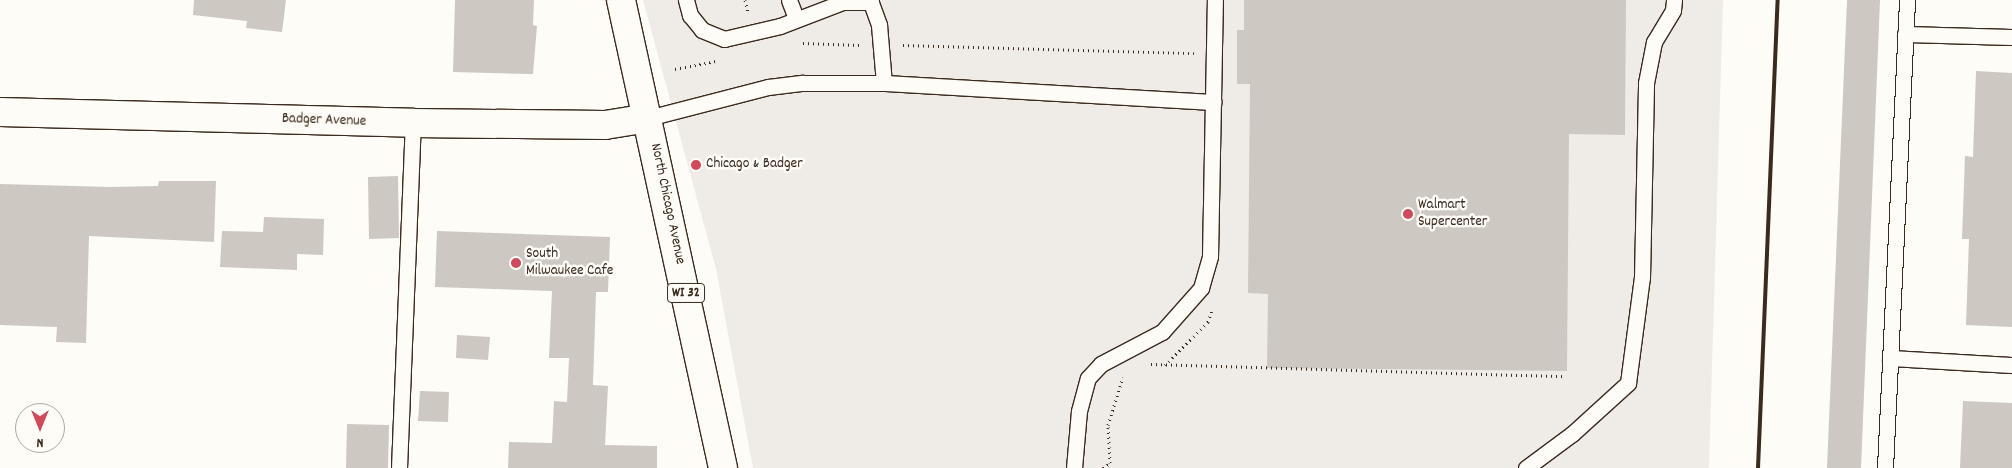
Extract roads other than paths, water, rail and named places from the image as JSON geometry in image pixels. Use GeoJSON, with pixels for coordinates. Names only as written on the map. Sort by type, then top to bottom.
{"type":"FeatureCollection","features":[{"type":"Feature","properties":{"kind":"street","name":"North Chicago Avenue"},"geometry":{"type":"LineString","coordinates":[[621,0],[724,468]]}},
{"type":"Feature","properties":{"kind":"street","name":"Badger Avenue"},"geometry":{"type":"LineString","coordinates":[[0,112],[413,123],[605,125],[648,118]]}},
{"type":"Feature","properties":{"kind":"lane"},"geometry":{"type":"LineString","coordinates":[[686,0],[690,15],[702,30],[724,39],[780,26],[796,18],[843,2],[870,1],[882,46],[884,83]]}},
{"type":"Feature","properties":{"kind":"lane"},"geometry":{"type":"LineString","coordinates":[[789,0],[796,18]]}},
{"type":"Feature","properties":{"kind":"lane"},"geometry":{"type":"LineString","coordinates":[[1074,468],[1079,411],[1088,378],[1101,364],[1162,332],[1201,288],[1210,256],[1215,0]]}},
{"type":"Feature","properties":{"kind":"lane"},"geometry":{"type":"LineString","coordinates":[[1526,468],[1572,434],[1628,383],[1642,277],[1646,83],[1654,42],[1674,10],[1674,0]]}},
{"type":"Feature","properties":{"kind":"lane"},"geometry":{"type":"LineString","coordinates":[[1885,468],[1907,0]]}},
{"type":"Feature","properties":{"kind":"lane"},"geometry":{"type":"LineString","coordinates":[[1905,34],[2012,37]]}},
{"type":"Feature","properties":{"kind":"lane"},"geometry":{"type":"LineString","coordinates":[[648,118],[768,87],[803,83],[884,83],[1213,102]]}},
{"type":"Feature","properties":{"kind":"lane"},"geometry":{"type":"LineString","coordinates":[[399,468],[413,123]]}},
{"type":"Feature","properties":{"kind":"lane"},"geometry":{"type":"LineString","coordinates":[[1890,358],[2012,366]]}},
{"type":"Feature","properties":{"kind":"railway"},"geometry":{"type":"LineString","coordinates":[[1758,468],[1778,0]]}},
{"type":"Feature","properties":{"kind":"place","name":"Chicago & Badger"},"geometry":{"type":"Point","coordinates":[696,165]}},
{"type":"Feature","properties":{"kind":"place","name":"Walmart Supercenter"},"geometry":{"type":"Point","coordinates":[1408,214]}},
{"type":"Feature","properties":{"kind":"place","name":"South Milwaukee Cafe"},"geometry":{"type":"Point","coordinates":[516,263]}}]}
